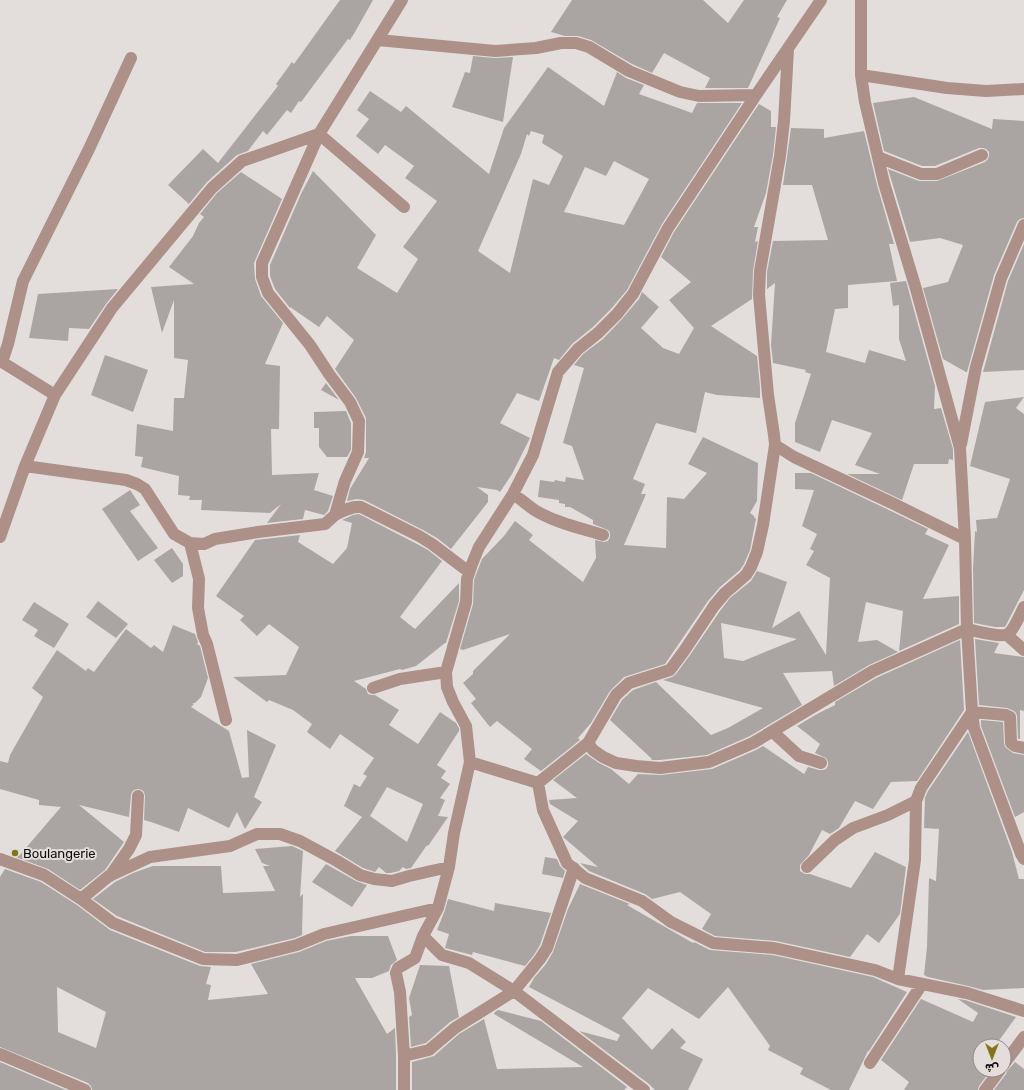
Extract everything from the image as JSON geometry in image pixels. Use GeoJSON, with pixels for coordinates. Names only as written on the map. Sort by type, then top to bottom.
{"type":"FeatureCollection","features":[{"type":"Feature","properties":{"kind":"street"},"geometry":{"type":"LineString","coordinates":[[335,515],[345,481],[358,452],[359,421],[350,402],[310,345],[268,293],[262,277],[262,263],[318,134],[402,0]]}},
{"type":"Feature","properties":{"kind":"street"},"geometry":{"type":"LineString","coordinates":[[404,1090],[404,1056],[400,992],[396,973],[398,968],[415,958],[423,936],[438,908],[449,867],[454,833],[470,762],[466,726],[452,702],[447,687],[446,672],[466,602],[467,579],[472,564],[479,547],[513,494],[533,455],[558,372],[578,349],[598,333],[617,314],[633,294],[668,228],[756,95],[822,0]]}},
{"type":"Feature","properties":{"kind":"street"},"geometry":{"type":"LineString","coordinates":[[861,0],[861,75],[865,102],[884,183],[916,289],[960,448],[965,539],[967,629],[974,728],[1024,859]]}},
{"type":"Feature","properties":{"kind":"street"},"geometry":{"type":"LineString","coordinates":[[378,40],[495,51],[536,48],[561,43],[576,43],[589,47],[629,70],[680,92],[699,96],[756,95]]}},
{"type":"Feature","properties":{"kind":"street"},"geometry":{"type":"LineString","coordinates":[[538,783],[588,743],[616,695],[629,683],[670,670],[714,606],[725,593],[749,571],[757,552],[763,525],[775,445],[768,396],[759,294],[760,271],[780,156],[784,121],[788,48]]}},
{"type":"Feature","properties":{"kind":"street"},"geometry":{"type":"LineString","coordinates":[[55,395],[0,362],[8,344],[23,281],[89,150],[132,58]]}},
{"type":"Feature","properties":{"kind":"street"},"geometry":{"type":"LineString","coordinates":[[861,75],[947,88],[986,91],[1024,89]]}},
{"type":"Feature","properties":{"kind":"street"},"geometry":{"type":"LineString","coordinates":[[318,134],[404,207]]}},
{"type":"Feature","properties":{"kind":"street"},"geometry":{"type":"LineString","coordinates":[[0,537],[25,466],[55,395],[112,308],[212,188],[242,161],[318,134]]}},
{"type":"Feature","properties":{"kind":"street"},"geometry":{"type":"LineString","coordinates":[[878,157],[922,174],[937,174],[982,155]]}},
{"type":"Feature","properties":{"kind":"street"},"geometry":{"type":"LineString","coordinates":[[960,448],[976,367],[1000,278],[1024,225]]}},
{"type":"Feature","properties":{"kind":"street"},"geometry":{"type":"LineString","coordinates":[[775,445],[794,457],[965,539]]}},
{"type":"Feature","properties":{"kind":"street"},"geometry":{"type":"LineString","coordinates":[[25,466],[126,480],[137,484],[145,490],[174,534],[190,543],[204,544],[215,539],[325,524],[335,515],[356,506],[361,507],[419,536],[470,572]]}},
{"type":"Feature","properties":{"kind":"street"},"geometry":{"type":"LineString","coordinates":[[513,494],[536,511],[558,521],[603,535]]}},
{"type":"Feature","properties":{"kind":"street"},"geometry":{"type":"LineString","coordinates":[[190,543],[199,579],[198,608],[203,635],[207,644],[226,720]]}},
{"type":"Feature","properties":{"kind":"street"},"geometry":{"type":"LineString","coordinates":[[588,743],[592,750],[616,763],[660,768],[709,762],[753,743],[773,732],[873,671],[967,629],[1007,635],[1012,631],[1024,607]]}},
{"type":"Feature","properties":{"kind":"street"},"geometry":{"type":"LineString","coordinates":[[1007,635],[1024,650]]}},
{"type":"Feature","properties":{"kind":"street"},"geometry":{"type":"LineString","coordinates":[[373,688],[400,679],[446,672]]}},
{"type":"Feature","properties":{"kind":"street"},"geometry":{"type":"LineString","coordinates":[[972,712],[1006,715],[1010,717],[1011,743],[1015,746],[1024,748]]}},
{"type":"Feature","properties":{"kind":"street"},"geometry":{"type":"LineString","coordinates":[[898,978],[914,860],[916,801],[922,788],[972,712]]}},
{"type":"Feature","properties":{"kind":"street"},"geometry":{"type":"LineString","coordinates":[[773,732],[799,756],[821,763]]}},
{"type":"Feature","properties":{"kind":"street"},"geometry":{"type":"LineString","coordinates":[[470,762],[538,783]]}},
{"type":"Feature","properties":{"kind":"street"},"geometry":{"type":"LineString","coordinates":[[538,783],[543,810],[567,863],[585,878],[642,901],[671,922],[713,943],[774,948],[875,970],[898,978],[967,993],[1024,1011]]}},
{"type":"Feature","properties":{"kind":"street"},"geometry":{"type":"LineString","coordinates":[[110,876],[129,849],[136,835],[138,796]]}},
{"type":"Feature","properties":{"kind":"street"},"geometry":{"type":"LineString","coordinates":[[807,867],[834,840],[853,828],[888,815],[916,801]]}},
{"type":"Feature","properties":{"kind":"street"},"geometry":{"type":"LineString","coordinates":[[81,899],[110,876],[150,857],[230,846],[257,834],[280,834],[300,841],[360,875],[374,879],[392,881],[449,867]]}},
{"type":"Feature","properties":{"kind":"street"},"geometry":{"type":"LineString","coordinates":[[0,859],[44,875],[81,899],[113,923],[203,959],[210,960],[237,960],[298,946],[324,934],[438,908]]}},
{"type":"Feature","properties":{"kind":"street"},"geometry":{"type":"LineString","coordinates":[[404,1056],[429,1050],[455,1028],[514,991],[547,948],[574,868]]}},
{"type":"Feature","properties":{"kind":"street"},"geometry":{"type":"LineString","coordinates":[[423,936],[442,955],[469,963],[514,991],[644,1090]]}},
{"type":"Feature","properties":{"kind":"street"},"geometry":{"type":"LineString","coordinates":[[870,1063],[922,984]]}},
{"type":"Feature","properties":{"kind":"street"},"geometry":{"type":"LineString","coordinates":[[1012,1054],[1024,1038]]}},
{"type":"Feature","properties":{"kind":"street"},"geometry":{"type":"LineString","coordinates":[[0,1054],[85,1090]]}},
{"type":"Feature","properties":{"kind":"street"},"geometry":{"type":"LineString","coordinates":[[985,1090],[994,1078]]}},
{"type":"Feature","properties":{"kind":"building"},"geometry":{"type":"Polygon","coordinates":[[[340,0],[373,0],[350,40],[348,39],[301,102],[299,101],[291,113],[287,110],[267,135],[263,131],[248,151],[237,155],[207,182],[189,204],[168,185],[203,149],[218,163],[278,86],[276,84],[292,62],[294,64],[340,0]]]}},
{"type":"Feature","properties":{"kind":"building"},"geometry":{"type":"Polygon","coordinates":[[[572,0],[703,0],[728,23],[744,0],[787,0],[777,17],[780,18],[748,88],[705,88],[710,78],[664,53],[652,73],[632,64],[591,40],[578,36],[565,36],[551,32],[572,0]]]}},
{"type":"Feature","properties":{"kind":"building"},"geometry":{"type":"Polygon","coordinates":[[[473,56],[494,58],[513,57],[503,122],[452,107],[465,72],[470,73],[473,56]]]}},
{"type":"Feature","properties":{"kind":"building"},"geometry":{"type":"Polygon","coordinates":[[[548,67],[604,106],[617,72],[626,78],[644,85],[639,94],[692,113],[697,103],[742,103],[662,224],[627,290],[593,327],[572,344],[559,360],[554,358],[539,401],[517,393],[500,423],[530,438],[512,474],[500,492],[497,490],[477,487],[488,495],[488,502],[451,549],[437,538],[423,530],[364,500],[357,499],[347,501],[350,489],[369,458],[364,458],[366,452],[366,418],[356,398],[335,369],[354,340],[327,316],[319,327],[290,308],[275,289],[270,276],[270,265],[301,194],[313,171],[376,235],[357,268],[397,293],[418,259],[403,247],[437,201],[405,178],[414,166],[385,145],[378,154],[356,136],[369,119],[357,110],[370,91],[401,112],[406,106],[489,174],[504,128],[548,67]],[[531,131],[529,136],[527,134],[521,154],[478,251],[510,273],[533,179],[549,185],[563,156],[542,143],[544,135],[531,131]],[[614,161],[606,176],[585,167],[564,212],[624,225],[649,179],[614,161]]]}},
{"type":"Feature","properties":{"kind":"building"},"geometry":{"type":"Polygon","coordinates":[[[914,97],[992,129],[993,119],[1024,121],[1024,218],[1017,222],[994,275],[967,372],[943,359],[923,288],[948,282],[963,245],[940,238],[910,242],[888,169],[919,181],[937,181],[985,162],[988,159],[989,152],[986,149],[979,148],[935,166],[922,166],[884,151],[873,103],[914,97]]]}},
{"type":"Feature","properties":{"kind":"building"},"geometry":{"type":"Polygon","coordinates":[[[759,104],[771,111],[771,127],[776,127],[773,155],[766,193],[754,227],[758,227],[755,242],[758,241],[753,271],[752,299],[711,326],[757,356],[760,398],[717,395],[705,392],[696,433],[656,423],[633,479],[645,484],[641,494],[646,494],[624,545],[666,548],[667,497],[684,499],[707,473],[688,464],[703,437],[758,463],[757,501],[750,513],[756,519],[750,550],[740,570],[720,587],[708,601],[665,664],[624,677],[610,691],[591,723],[578,738],[580,740],[541,771],[524,759],[532,749],[497,721],[490,727],[471,703],[476,699],[463,683],[510,634],[463,650],[460,649],[473,604],[474,580],[482,559],[504,536],[515,521],[533,535],[529,540],[583,582],[596,558],[595,540],[604,542],[608,541],[610,533],[608,530],[593,524],[593,520],[570,507],[565,507],[565,504],[559,503],[559,500],[538,497],[540,480],[565,482],[566,477],[584,480],[572,446],[563,443],[584,368],[574,365],[583,354],[603,339],[622,319],[639,299],[642,292],[659,307],[641,328],[663,348],[679,354],[694,328],[669,300],[691,282],[661,257],[674,232],[759,104]]]}},
{"type":"Feature","properties":{"kind":"building"},"geometry":{"type":"Polygon","coordinates":[[[791,128],[824,129],[824,138],[864,131],[877,185],[894,244],[889,244],[897,281],[848,285],[848,308],[835,309],[826,352],[865,363],[869,350],[906,361],[899,339],[899,305],[893,306],[890,283],[906,281],[935,386],[934,409],[941,408],[953,449],[953,460],[949,459],[948,464],[914,464],[902,500],[847,474],[880,474],[855,465],[872,433],[832,420],[820,452],[795,442],[795,423],[811,374],[805,372],[806,370],[773,363],[771,345],[775,283],[767,289],[767,272],[773,241],[828,240],[812,185],[783,185],[791,128]]]}},
{"type":"Feature","properties":{"kind":"building"},"geometry":{"type":"Polygon","coordinates":[[[241,172],[282,199],[254,263],[255,279],[261,296],[283,323],[265,364],[280,366],[279,429],[271,429],[272,475],[319,473],[314,490],[333,496],[328,511],[324,515],[305,510],[303,519],[267,523],[281,504],[270,513],[201,510],[202,500],[189,500],[190,496],[178,495],[179,476],[141,467],[143,457],[135,456],[137,424],[173,431],[174,398],[184,398],[188,360],[174,358],[174,300],[162,333],[151,287],[194,284],[169,267],[193,236],[199,223],[204,217],[200,214],[217,193],[241,172]]]}},
{"type":"Feature","properties":{"kind":"building"},"geometry":{"type":"Polygon","coordinates":[[[1024,244],[1024,370],[983,372],[1008,281],[1024,244]]]}},
{"type":"Feature","properties":{"kind":"building"},"geometry":{"type":"Polygon","coordinates":[[[118,289],[89,329],[69,328],[68,341],[29,338],[38,294],[118,289]]]}},
{"type":"Feature","properties":{"kind":"building"},"geometry":{"type":"Polygon","coordinates":[[[105,355],[148,370],[133,412],[91,395],[105,355]]]}},
{"type":"Feature","properties":{"kind":"building"},"geometry":{"type":"Polygon","coordinates":[[[326,383],[339,400],[321,390],[326,383]]]}},
{"type":"Feature","properties":{"kind":"building"},"geometry":{"type":"Polygon","coordinates":[[[1024,397],[1016,408],[1024,414],[1024,590],[1005,627],[995,627],[974,623],[973,568],[975,531],[977,532],[976,520],[997,518],[1010,479],[970,466],[985,402],[1024,397]]]}},
{"type":"Feature","properties":{"kind":"building"},"geometry":{"type":"Polygon","coordinates":[[[346,411],[351,423],[351,450],[347,457],[327,457],[319,447],[319,428],[314,428],[314,412],[346,411]]]}},
{"type":"Feature","properties":{"kind":"building"},"geometry":{"type":"Polygon","coordinates":[[[795,473],[811,473],[928,529],[925,534],[949,545],[923,599],[959,596],[959,624],[899,651],[903,611],[866,602],[858,642],[877,640],[898,652],[869,665],[834,686],[832,671],[783,673],[802,705],[750,736],[707,755],[651,760],[652,759],[610,720],[622,700],[633,690],[656,682],[711,735],[728,728],[763,708],[663,680],[676,674],[730,598],[751,581],[757,571],[787,582],[772,628],[799,611],[826,655],[830,578],[806,565],[814,551],[810,549],[817,534],[802,526],[814,490],[795,489],[795,473]],[[721,623],[724,658],[743,661],[797,639],[721,623]]]}},
{"type":"Feature","properties":{"kind":"building"},"geometry":{"type":"Polygon","coordinates":[[[130,490],[140,505],[130,511],[158,548],[138,561],[102,509],[130,490]]]}},
{"type":"Feature","properties":{"kind":"building"},"geometry":{"type":"Polygon","coordinates":[[[359,514],[428,550],[442,561],[400,617],[415,629],[459,583],[459,601],[446,643],[416,666],[354,681],[366,689],[368,694],[375,695],[399,710],[389,725],[418,744],[440,712],[456,723],[459,728],[459,731],[437,765],[446,771],[441,778],[450,784],[440,798],[445,800],[438,816],[448,817],[411,868],[406,869],[403,867],[399,871],[391,873],[386,873],[379,867],[375,872],[363,868],[335,851],[362,817],[344,806],[354,784],[360,787],[367,776],[363,774],[374,758],[340,734],[330,749],[307,732],[312,724],[293,710],[269,700],[267,702],[233,677],[286,675],[299,647],[269,624],[257,636],[240,620],[244,616],[216,596],[255,540],[300,535],[298,542],[333,564],[347,548],[352,523],[342,520],[359,514]],[[387,787],[370,816],[407,842],[423,804],[387,787]]]}},
{"type":"Feature","properties":{"kind":"building"},"geometry":{"type":"Polygon","coordinates":[[[172,548],[183,564],[183,576],[172,583],[154,560],[172,548]]]}},
{"type":"Feature","properties":{"kind":"building"},"geometry":{"type":"Polygon","coordinates":[[[98,601],[128,624],[116,638],[86,617],[98,601]]]}},
{"type":"Feature","properties":{"kind":"building"},"geometry":{"type":"Polygon","coordinates":[[[34,602],[69,624],[54,648],[34,636],[38,630],[22,620],[34,602]]]}},
{"type":"Feature","properties":{"kind":"building"},"geometry":{"type":"Polygon","coordinates":[[[173,625],[195,634],[198,642],[197,644],[200,646],[208,678],[201,697],[195,703],[192,703],[194,704],[191,707],[229,731],[242,778],[249,777],[247,730],[276,745],[254,797],[262,802],[245,829],[237,812],[229,828],[188,808],[179,832],[144,820],[145,796],[142,790],[138,789],[134,790],[131,795],[129,817],[79,805],[124,842],[105,870],[80,890],[48,869],[13,856],[15,852],[19,856],[61,807],[39,805],[39,800],[0,789],[0,761],[8,763],[10,755],[43,697],[32,688],[57,650],[86,671],[88,668],[94,672],[126,629],[151,648],[154,645],[163,652],[173,625]]]}},
{"type":"Feature","properties":{"kind":"building"},"geometry":{"type":"Polygon","coordinates":[[[975,639],[999,643],[994,653],[1024,657],[1024,711],[1020,710],[1020,739],[1018,739],[1017,716],[1014,711],[1007,708],[979,705],[975,639]]]}},
{"type":"Feature","properties":{"kind":"building"},"geometry":{"type":"Polygon","coordinates":[[[960,640],[964,710],[917,781],[891,782],[873,809],[855,801],[839,828],[830,834],[822,830],[809,855],[800,865],[800,871],[805,874],[810,874],[851,888],[875,852],[906,867],[900,914],[879,943],[867,934],[850,957],[776,941],[715,936],[702,929],[711,914],[680,892],[652,899],[645,894],[589,871],[580,863],[598,867],[563,837],[578,821],[550,804],[549,800],[577,798],[553,780],[586,754],[611,769],[629,784],[638,774],[661,775],[712,769],[763,746],[804,774],[808,767],[823,770],[828,766],[828,762],[826,758],[815,753],[820,744],[797,726],[835,705],[835,702],[876,678],[960,640]]]}},
{"type":"Feature","properties":{"kind":"building"},"geometry":{"type":"Polygon","coordinates":[[[981,720],[1003,722],[1005,747],[1013,753],[1024,755],[1024,812],[1015,817],[981,726],[981,720]]]}},
{"type":"Feature","properties":{"kind":"building"},"geometry":{"type":"Polygon","coordinates":[[[968,732],[1012,852],[1019,879],[1024,879],[1024,988],[983,990],[924,975],[927,947],[929,878],[936,881],[939,829],[924,828],[925,798],[928,791],[968,732]]]}},
{"type":"Feature","properties":{"kind":"building"},"geometry":{"type":"Polygon","coordinates":[[[292,846],[303,851],[300,897],[303,894],[302,935],[295,938],[236,952],[205,952],[117,916],[93,899],[115,882],[133,873],[153,866],[221,866],[223,893],[275,891],[263,866],[270,866],[262,863],[255,849],[292,846]]]}},
{"type":"Feature","properties":{"kind":"building"},"geometry":{"type":"Polygon","coordinates":[[[545,857],[557,859],[560,866],[565,871],[563,878],[542,874],[545,857]]]}},
{"type":"Feature","properties":{"kind":"building"},"geometry":{"type":"Polygon","coordinates":[[[326,864],[356,881],[367,885],[352,907],[312,882],[326,864]]]}},
{"type":"Feature","properties":{"kind":"building"},"geometry":{"type":"Polygon","coordinates":[[[5,869],[41,882],[77,905],[110,930],[200,966],[211,967],[206,984],[211,985],[208,1000],[268,994],[251,964],[299,952],[326,941],[351,936],[388,936],[397,960],[391,965],[389,971],[372,978],[355,978],[387,1034],[395,1028],[396,1090],[92,1090],[88,1083],[0,1047],[0,877],[5,869]],[[57,987],[58,1032],[96,1048],[106,1012],[57,987]]]}},
{"type":"Feature","properties":{"kind":"building"},"geometry":{"type":"Polygon","coordinates":[[[580,884],[630,904],[627,905],[693,943],[694,942],[710,950],[773,955],[873,977],[907,992],[868,1051],[849,1090],[831,1090],[800,1074],[803,1068],[768,1050],[770,1046],[728,987],[699,1019],[648,988],[622,1018],[652,1050],[672,1028],[686,1042],[680,1048],[703,1059],[688,1090],[655,1090],[579,1031],[617,1041],[620,1035],[529,987],[553,952],[568,909],[580,884]]]}},
{"type":"Feature","properties":{"kind":"building"},"geometry":{"type":"Polygon","coordinates":[[[448,899],[494,911],[495,903],[551,913],[540,945],[525,966],[473,952],[472,955],[445,948],[449,934],[437,930],[448,899]]]}},
{"type":"Feature","properties":{"kind":"building"},"geometry":{"type":"Polygon","coordinates":[[[420,965],[449,966],[459,1017],[450,1022],[426,1043],[411,1047],[409,1017],[412,1015],[409,998],[420,965]]]}},
{"type":"Feature","properties":{"kind":"building"},"geometry":{"type":"Polygon","coordinates":[[[921,999],[973,1022],[978,1013],[958,999],[1016,1017],[1001,1038],[972,1038],[972,1078],[985,1078],[978,1090],[904,1090],[909,1082],[881,1060],[921,999]]]}},
{"type":"Feature","properties":{"kind":"building"},"geometry":{"type":"Polygon","coordinates":[[[498,1010],[541,1021],[627,1087],[624,1090],[412,1090],[412,1062],[434,1056],[459,1034],[484,1019],[497,1069],[583,1067],[494,1014],[498,1010]]]}},
{"type":"Feature","properties":{"kind":"building"},"geometry":{"type":"Polygon","coordinates":[[[0,1062],[66,1090],[0,1090],[0,1062]]]}},
{"type":"Feature","properties":{"kind":"building"},"geometry":{"type":"Polygon","coordinates":[[[1015,1062],[1024,1069],[1024,1090],[994,1090],[1003,1078],[1012,1078],[1012,1065],[1015,1062]]]}},
{"type":"Feature","properties":{"kind":"place","name":"Boulangerie"},"geometry":{"type":"Point","coordinates":[15,853]}}]}
